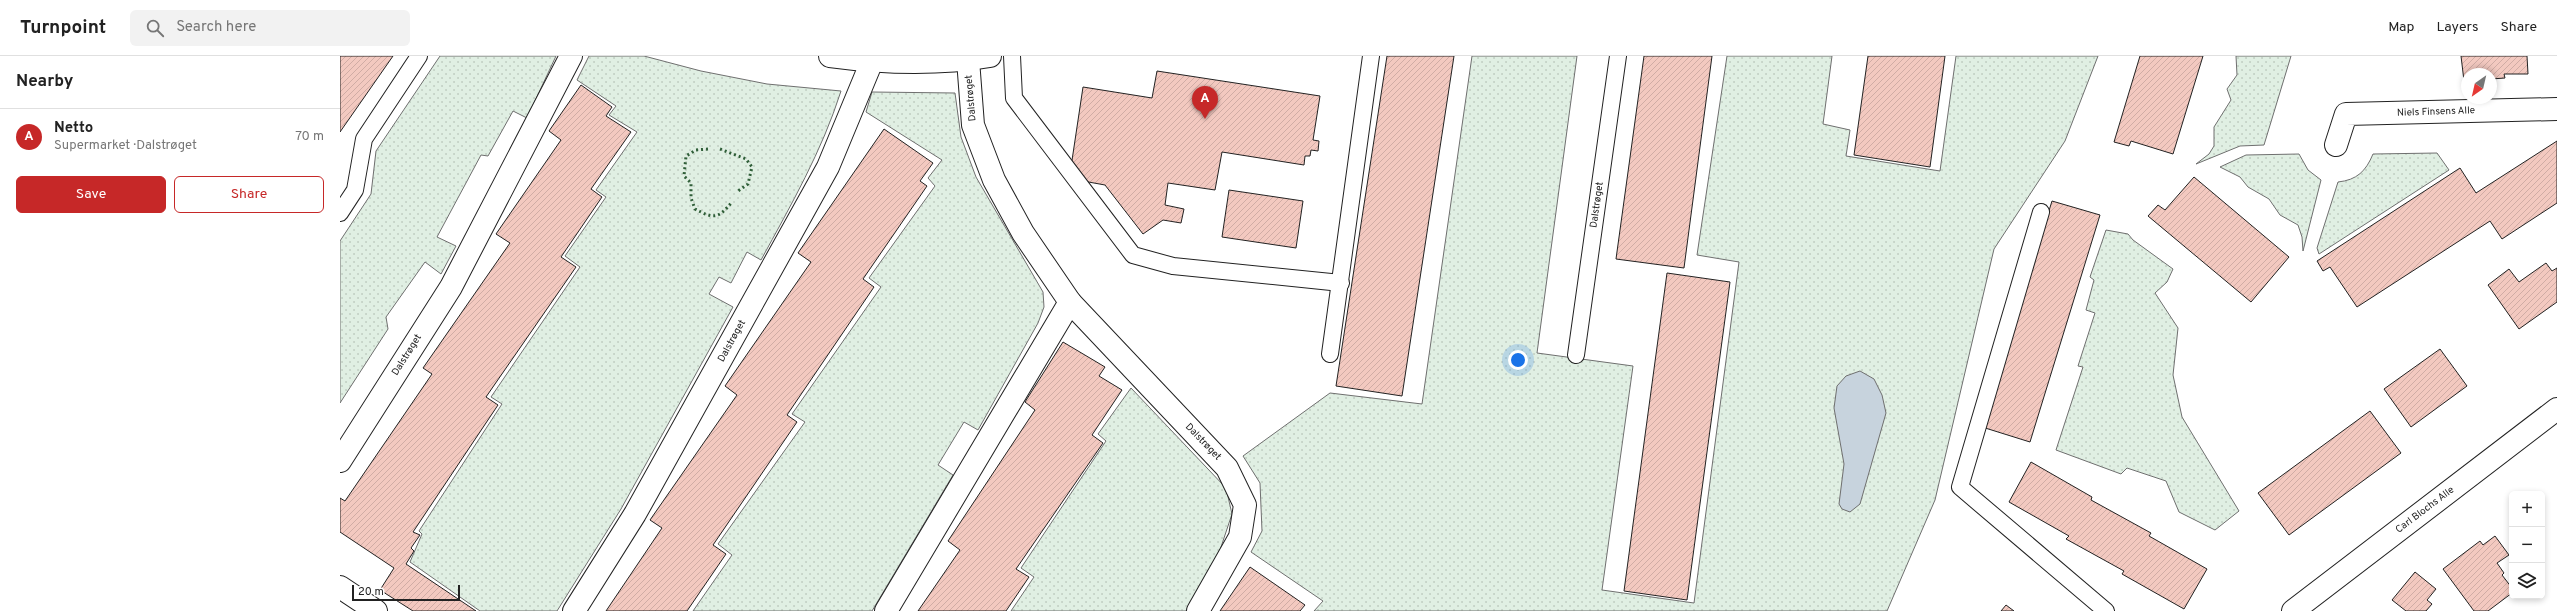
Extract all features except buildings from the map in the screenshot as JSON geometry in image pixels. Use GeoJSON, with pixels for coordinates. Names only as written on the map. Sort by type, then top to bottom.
{"type":"FeatureCollection","features":[{"type":"Feature","properties":{"kind":"street","name":"Dalstrøget"},"geometry":{"type":"LineString","coordinates":[[340,461],[451,287],[571,56]]}},
{"type":"Feature","properties":{"kind":"street"},"geometry":{"type":"LineString","coordinates":[[830,56],[865,59],[968,60],[990,56]]}},
{"type":"Feature","properties":{"kind":"street","name":"Dalstrøget"},"geometry":{"type":"LineString","coordinates":[[574,611],[635,514],[828,166],[865,59]]}},
{"type":"Feature","properties":{"kind":"street","name":"Dalstrøget"},"geometry":{"type":"LineString","coordinates":[[968,60],[973,124],[994,180],[1023,233],[1070,302],[1223,463],[1245,505],[1240,537],[1198,611]]}},
{"type":"Feature","properties":{"kind":"street","name":"Niels Finsens Alle"},"geometry":{"type":"LineString","coordinates":[[2336,145],[2346,114],[2557,109]]}},
{"type":"Feature","properties":{"kind":"street"},"geometry":{"type":"LineString","coordinates":[[886,611],[1070,302]]}},
{"type":"Feature","properties":{"kind":"street","name":"Carl Blochs Alle"},"geometry":{"type":"LineString","coordinates":[[2293,611],[2557,409]]}},
{"type":"Feature","properties":{"kind":"street"},"geometry":{"type":"LineString","coordinates":[[340,587],[376,611]]}},
{"type":"Feature","properties":{"kind":"lane"},"geometry":{"type":"LineString","coordinates":[[340,213],[355,190],[364,139],[419,56]]}},
{"type":"Feature","properties":{"kind":"lane"},"geometry":{"type":"LineString","coordinates":[[1012,56],[1014,98],[1133,255],[1173,266],[1341,283]]}},
{"type":"Feature","properties":{"kind":"lane"},"geometry":{"type":"LineString","coordinates":[[1330,354],[1341,283],[1371,56]]}},
{"type":"Feature","properties":{"kind":"lane","name":"Dalstrøget"},"geometry":{"type":"LineString","coordinates":[[1576,355],[1618,56]]}},
{"type":"Feature","properties":{"kind":"lane"},"geometry":{"type":"LineString","coordinates":[[2042,212],[1960,487],[2106,611]]}},
{"type":"Feature","properties":{"kind":"green space"},"geometry":{"type":"Polygon","coordinates":[[[440,56],[556,56],[527,118],[513,111],[488,156],[481,155],[437,237],[456,246],[441,274],[425,262],[386,317],[388,329],[340,403],[340,241],[371,194],[376,151],[440,56]]]}},
{"type":"Feature","properties":{"kind":"green space"},"geometry":{"type":"Polygon","coordinates":[[[589,56],[644,56],[701,71],[767,84],[841,91],[825,135],[761,260],[747,252],[731,283],[719,277],[709,294],[733,307],[621,509],[557,611],[480,611],[410,562],[422,534],[419,531],[502,404],[491,397],[580,267],[565,256],[606,197],[596,190],[637,132],[609,115],[616,106],[577,80],[589,56]]]}},
{"type":"Feature","properties":{"kind":"green space"},"geometry":{"type":"Polygon","coordinates":[[[1472,56],[1577,56],[1537,353],[1633,366],[1602,590],[1694,603],[1739,262],[1697,255],[1727,56],[1832,56],[1823,124],[1850,130],[1846,156],[1940,171],[1956,56],[2098,56],[2065,141],[1994,249],[1935,500],[1887,611],[1314,611],[1323,601],[1251,552],[1262,531],[1260,483],[1243,456],[1330,393],[1422,404],[1472,56]]]}},
{"type":"Feature","properties":{"kind":"green space"},"geometry":{"type":"Polygon","coordinates":[[[2236,56],[2291,56],[2264,145],[2240,146],[2196,164],[2209,154],[2214,146],[2214,127],[2231,100],[2227,89],[2237,75],[2236,56]]]}},
{"type":"Feature","properties":{"kind":"green space"},"geometry":{"type":"Polygon","coordinates":[[[872,92],[955,93],[961,137],[976,177],[1043,292],[1044,307],[1038,323],[978,430],[964,422],[938,465],[953,475],[872,611],[693,611],[732,555],[718,544],[805,422],[792,414],[881,287],[869,278],[935,186],[928,178],[942,160],[866,112],[872,92]]]}},
{"type":"Feature","properties":{"kind":"green space"},"geometry":{"type":"Polygon","coordinates":[[[2437,153],[2449,170],[2319,254],[2317,248],[2338,182],[2356,177],[2360,174],[2373,154],[2437,153]]]}},
{"type":"Feature","properties":{"kind":"green space"},"geometry":{"type":"Polygon","coordinates":[[[2299,154],[2308,170],[2321,180],[2303,251],[2302,237],[2298,225],[2280,215],[2269,199],[2248,187],[2240,177],[2220,167],[2246,155],[2299,154]]]}},
{"type":"Feature","properties":{"kind":"green space"},"geometry":{"type":"Polygon","coordinates":[[[2106,230],[2128,234],[2133,240],[2173,269],[2167,282],[2155,293],[2178,328],[2173,375],[2182,417],[2239,511],[2215,530],[2179,512],[2166,481],[2127,468],[2121,474],[2056,450],[2083,367],[2078,366],[2095,313],[2086,310],[2094,280],[2090,277],[2106,230]]]}},
{"type":"Feature","properties":{"kind":"green space"},"geometry":{"type":"Polygon","coordinates":[[[1131,388],[1226,488],[1232,514],[1220,550],[1186,611],[1011,611],[1034,577],[1021,568],[1106,441],[1098,434],[1131,388]]]}},
{"type":"Feature","properties":{"kind":"shaded area"},"geometry":{"type":"Polygon","coordinates":[[[1860,371],[1874,379],[1882,395],[1886,413],[1860,504],[1850,512],[1842,509],[1839,504],[1844,464],[1834,408],[1837,386],[1846,376],[1860,371]]]}},
{"type":"Feature","properties":{"kind":"hedge"},"geometry":{"type":"LineString","coordinates":[[708,149],[696,150],[686,156],[684,176],[691,183],[691,198],[695,209],[707,215],[715,216],[723,212],[732,202]]}},
{"type":"Feature","properties":{"kind":"hedge"},"geometry":{"type":"LineString","coordinates":[[720,149],[746,159],[752,167],[748,184],[738,191]]}},
{"type":"Feature","properties":{"kind":"place","name":"Netto"},"geometry":{"type":"Point","coordinates":[1205,119]}}]}
